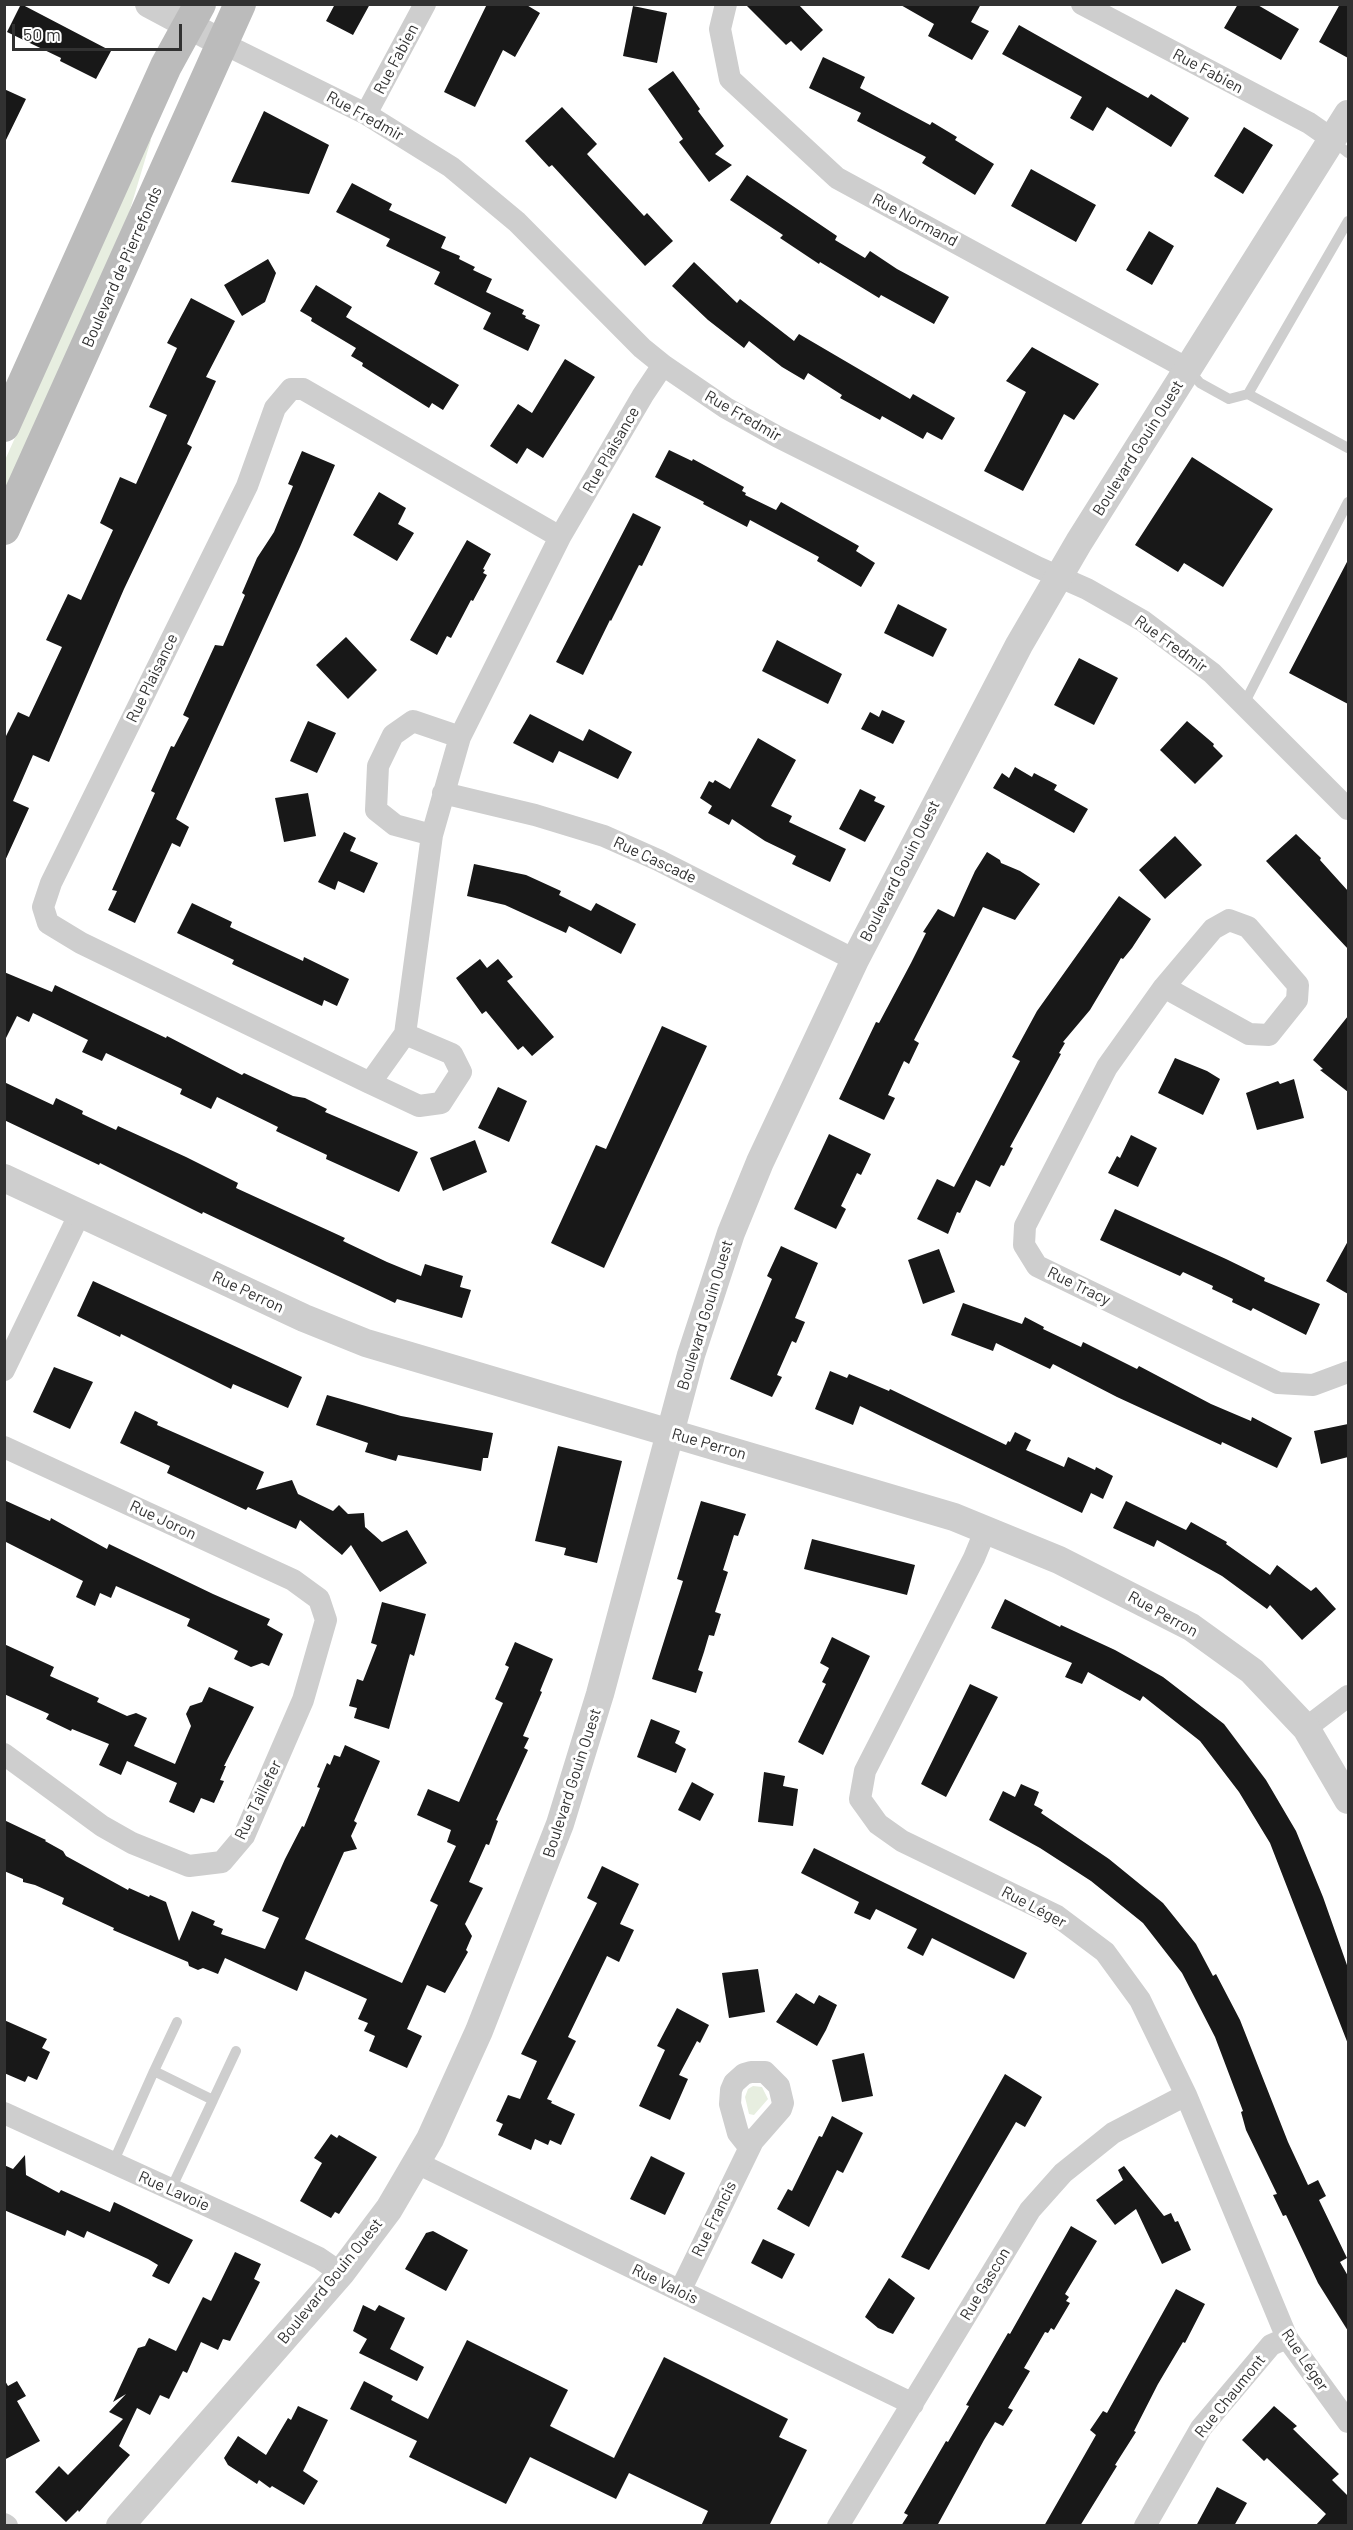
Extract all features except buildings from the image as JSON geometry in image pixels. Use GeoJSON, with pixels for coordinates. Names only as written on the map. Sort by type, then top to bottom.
{"type":"FeatureCollection","features":[{"type":"Feature","properties":{"kind":"main road","name":"Boulevard de Pierrefonds"},"geometry":{"type":"LineString","coordinates":[[4,529],[240,4]]}},
{"type":"Feature","properties":{"kind":"main road"},"geometry":{"type":"LineString","coordinates":[[4,426],[166,66],[194,15]]}},
{"type":"Feature","properties":{"kind":"street","name":"Rue Fredmir"},"geometry":{"type":"LineString","coordinates":[[149,4],[194,15],[222,43],[366,114],[451,167],[501,207],[626,333],[663,365],[726,408],[769,432],[1101,597],[1157,631],[1212,673],[1348,809]]}},
{"type":"Feature","properties":{"kind":"street","name":"Rue Fabien"},"geometry":{"type":"LineString","coordinates":[[366,114],[425,4]]}},
{"type":"Feature","properties":{"kind":"street","name":"Rue Normand"},"geometry":{"type":"LineString","coordinates":[[726,4],[720,29],[730,79],[837,178],[1188,369]]}},
{"type":"Feature","properties":{"kind":"street","name":"Rue Fabien"},"geometry":{"type":"LineString","coordinates":[[1082,4],[1309,123],[1340,146]]}},
{"type":"Feature","properties":{"kind":"street","name":"Boulevard Gouin Ouest"},"geometry":{"type":"LineString","coordinates":[[120,2526],[341,2272],[376,2226],[417,2163],[479,2031],[554,1841],[589,1735],[669,1432],[708,1301],[739,1211],[855,960],[980,716],[1058,576],[1188,369],[1340,146],[1348,114]]}},
{"type":"Feature","properties":{"kind":"street","name":"Rue Plaisance"},"geometry":{"type":"LineString","coordinates":[[370,1083],[405,1034],[432,836],[460,737],[560,537],[663,365]]}},
{"type":"Feature","properties":{"kind":"street","name":"Rue Plaisance"},"geometry":{"type":"LineString","coordinates":[[405,1034],[452,1054],[461,1072],[441,1103],[419,1106],[69,937],[48,923],[43,907],[45,898],[247,486],[275,408],[291,389],[303,389],[560,537]]}},
{"type":"Feature","properties":{"kind":"street"},"geometry":{"type":"LineString","coordinates":[[432,836],[395,825],[376,810],[378,766],[393,735],[413,721],[460,737]]}},
{"type":"Feature","properties":{"kind":"street","name":"Rue Cascade"},"geometry":{"type":"LineString","coordinates":[[443,793],[560,822],[621,844],[855,960]]}},
{"type":"Feature","properties":{"kind":"street","name":"Rue Tracy"},"geometry":{"type":"LineString","coordinates":[[1164,987],[1249,1034],[1269,1035],[1297,1000],[1298,985],[1248,927],[1229,920],[1213,929],[1164,987],[1107,1067],[1025,1226],[1024,1245],[1037,1266],[1278,1383],[1313,1385],[1348,1372]]}},
{"type":"Feature","properties":{"kind":"street","name":"Rue Perron"},"geometry":{"type":"LineString","coordinates":[[4,1178],[348,1336],[954,1517],[986,1528],[1059,1560],[1191,1627],[1252,1671],[1306,1728],[1348,1800]]}},
{"type":"Feature","properties":{"kind":"street"},"geometry":{"type":"LineString","coordinates":[[4,1370],[80,1213]]}},
{"type":"Feature","properties":{"kind":"street","name":"Rue Joron"},"geometry":{"type":"LineString","coordinates":[[4,1447],[293,1580],[319,1599]]}},
{"type":"Feature","properties":{"kind":"street","name":"Rue Léger"},"geometry":{"type":"LineString","coordinates":[[986,1528],[975,1557],[865,1771],[860,1799],[878,1824],[902,1841],[1057,1916],[1105,1952],[1140,2000],[1186,2095],[1287,2338],[1348,2422]]}},
{"type":"Feature","properties":{"kind":"street","name":"Rue Taillefer"},"geometry":{"type":"LineString","coordinates":[[4,1754],[102,1826],[132,1843],[189,1866],[222,1862],[244,1836],[303,1700],[326,1620],[319,1599]]}},
{"type":"Feature","properties":{"kind":"street"},"geometry":{"type":"LineString","coordinates":[[1306,1728],[1348,1696]]}},
{"type":"Feature","properties":{"kind":"street","name":"Rue Gascon"},"geometry":{"type":"LineString","coordinates":[[838,2526],[1030,2210],[1063,2173],[1113,2133],[1186,2095]]}},
{"type":"Feature","properties":{"kind":"street","name":"Rue Lavoie"},"geometry":{"type":"LineString","coordinates":[[4,2113],[319,2258],[341,2272]]}},
{"type":"Feature","properties":{"kind":"street","name":"Rue Francis"},"geometry":{"type":"LineString","coordinates":[[680,2291],[749,2147]]}},
{"type":"Feature","properties":{"kind":"street","name":"Rue Valois"},"geometry":{"type":"LineString","coordinates":[[417,2163],[913,2404]]}},
{"type":"Feature","properties":{"kind":"street","name":"Rue Chaumont"},"geometry":{"type":"LineString","coordinates":[[1145,2526],[1201,2428],[1271,2345],[1287,2338]]}},
{"type":"Feature","properties":{"kind":"lane"},"geometry":{"type":"LineString","coordinates":[[1248,394],[1348,221]]}},
{"type":"Feature","properties":{"kind":"lane"},"geometry":{"type":"LineString","coordinates":[[1188,369],[1200,383],[1229,399],[1248,394],[1348,448]]}},
{"type":"Feature","properties":{"kind":"lane"},"geometry":{"type":"LineString","coordinates":[[1244,704],[1348,502]]}},
{"type":"Feature","properties":{"kind":"lane"},"geometry":{"type":"LineString","coordinates":[[113,2163],[177,2022]]}},
{"type":"Feature","properties":{"kind":"lane"},"geometry":{"type":"LineString","coordinates":[[171,2189],[236,2051]]}},
{"type":"Feature","properties":{"kind":"lane"},"geometry":{"type":"LineString","coordinates":[[154,2071],[213,2100]]}},
{"type":"Feature","properties":{"kind":"shaded area"},"geometry":{"type":"Polygon","coordinates":[[[149,139],[151,140],[129,213],[5,492],[5,460],[149,139]]]}},
{"type":"Feature","properties":{"kind":"shaded area"},"geometry":{"type":"Polygon","coordinates":[[[753,2086],[762,2087],[768,2099],[754,2115],[749,2114],[745,2097],[748,2089],[753,2086]]]}}]}
